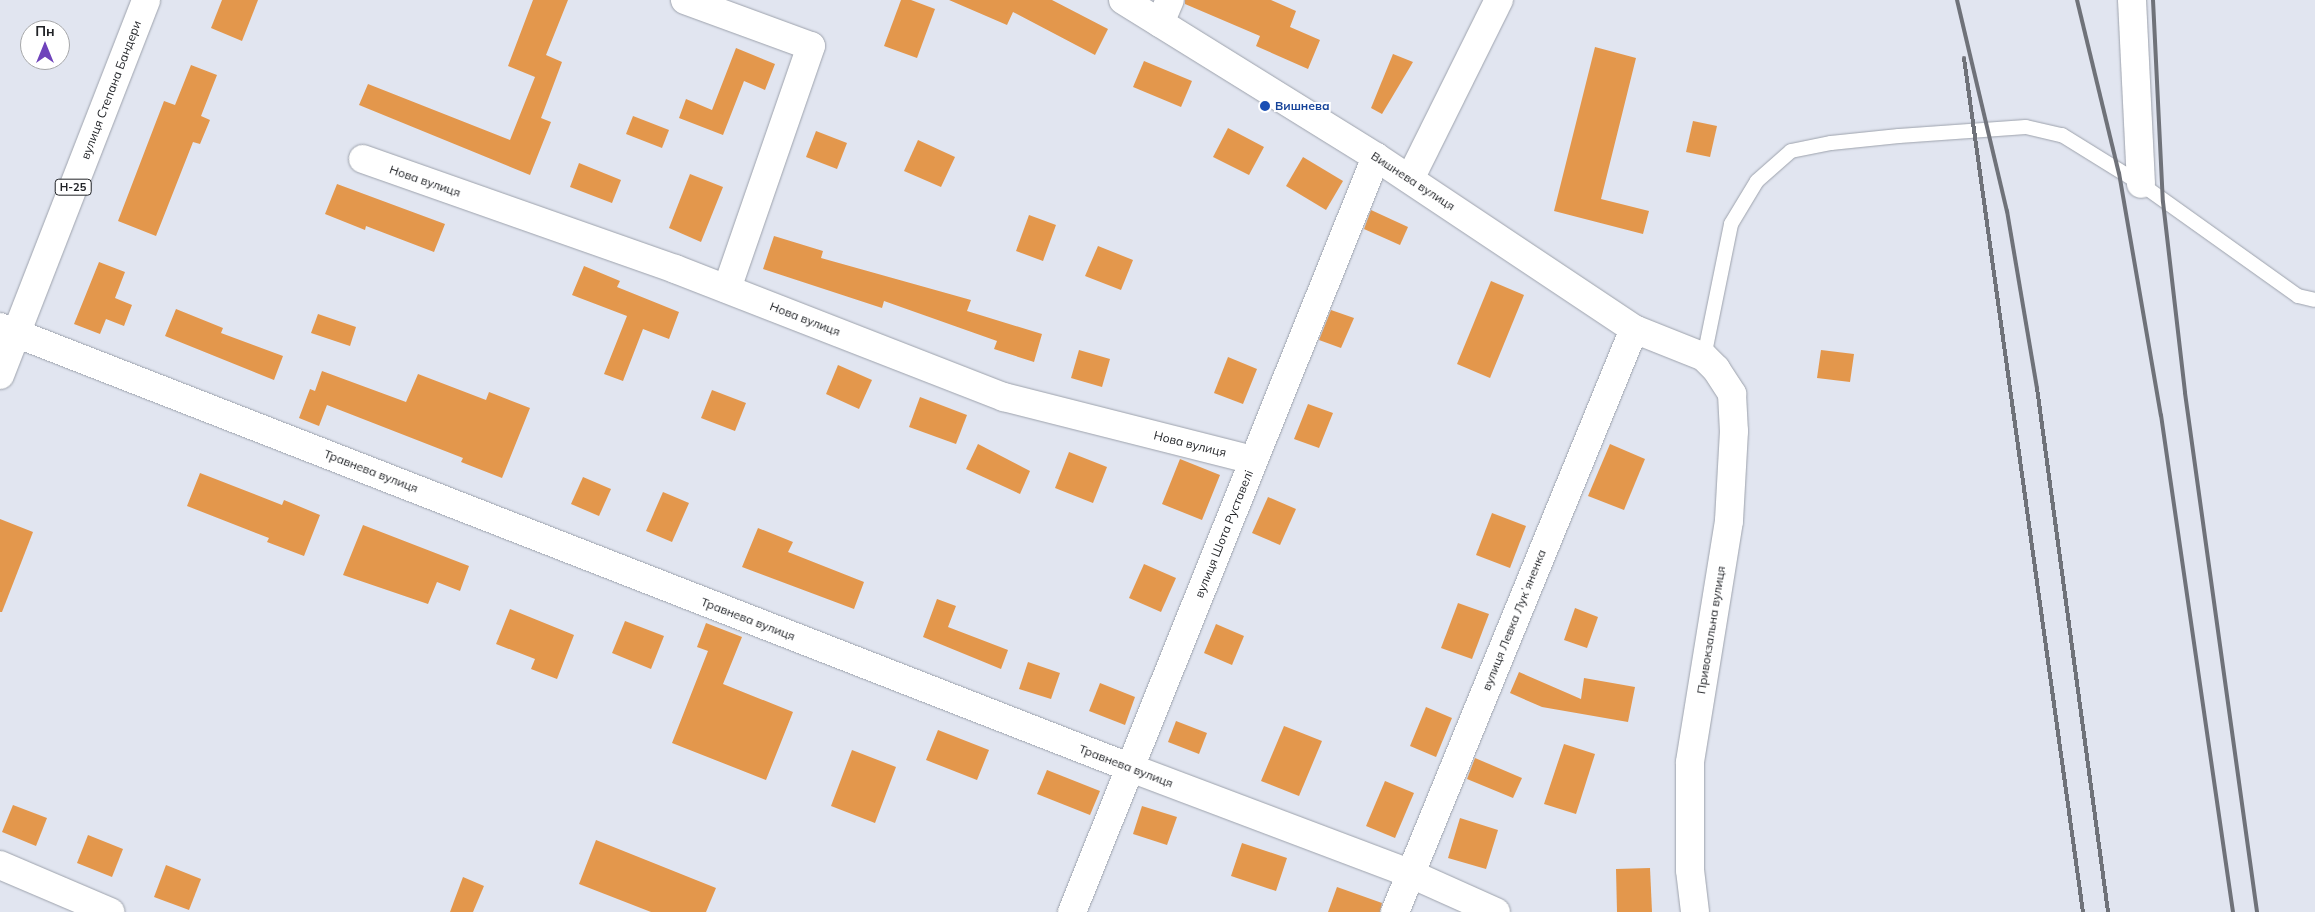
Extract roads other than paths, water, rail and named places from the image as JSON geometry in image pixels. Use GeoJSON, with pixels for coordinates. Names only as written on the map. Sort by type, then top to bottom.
{"type":"FeatureCollection","features":[{"type":"Feature","properties":{"kind":"street","name":"вулиця Степана Бандери"},"geometry":{"type":"LineString","coordinates":[[0,375],[8,330],[146,0]]}},
{"type":"Feature","properties":{"kind":"street"},"geometry":{"type":"LineString","coordinates":[[686,0],[812,46],[727,289]]}},
{"type":"Feature","properties":{"kind":"street","name":"Вишнева вулиця"},"geometry":{"type":"LineString","coordinates":[[1123,0],[1165,12],[1634,329],[1704,357]]}},
{"type":"Feature","properties":{"kind":"street"},"geometry":{"type":"LineString","coordinates":[[1410,179],[1498,0]]}},
{"type":"Feature","properties":{"kind":"street"},"geometry":{"type":"LineString","coordinates":[[2132,0],[2141,184]]}},
{"type":"Feature","properties":{"kind":"street","name":"вулиця Шота Руставелі"},"geometry":{"type":"LineString","coordinates":[[1072,912],[1376,156]]}},
{"type":"Feature","properties":{"kind":"street","name":"Нова вулиця"},"geometry":{"type":"LineString","coordinates":[[363,159],[727,289],[1004,397],[1253,460]]}},
{"type":"Feature","properties":{"kind":"street","name":"вулиця Левка Лукʼяненка"},"geometry":{"type":"LineString","coordinates":[[1395,912],[1634,329]]}},
{"type":"Feature","properties":{"kind":"street","name":"Травнева вулиця"},"geometry":{"type":"LineString","coordinates":[[8,330],[1131,768],[1410,874],[1496,912]]}},
{"type":"Feature","properties":{"kind":"street","name":"Привокзальна вулиця"},"geometry":{"type":"LineString","coordinates":[[1695,912],[1690,870],[1690,763],[1729,522],[1734,431],[1732,394],[1704,357]]}},
{"type":"Feature","properties":{"kind":"street"},"geometry":{"type":"LineString","coordinates":[[0,865],[110,912]]}},
{"type":"Feature","properties":{"kind":"lane"},"geometry":{"type":"LineString","coordinates":[[1704,357],[1731,224],[1757,181],[1791,151],[1831,143],[2026,127],[2062,135],[2141,184],[2298,296],[2315,300]]}},
{"type":"Feature","properties":{"kind":"railway"},"geometry":{"type":"LineString","coordinates":[[1957,0],[2007,211],[2037,388],[2108,912]]}},
{"type":"Feature","properties":{"kind":"railway"},"geometry":{"type":"LineString","coordinates":[[2077,0],[2119,173],[2161,415],[2233,912]]}},
{"type":"Feature","properties":{"kind":"railway"},"geometry":{"type":"LineString","coordinates":[[2153,0],[2163,202],[2185,393],[2257,912]]}},
{"type":"Feature","properties":{"kind":"railway"},"geometry":{"type":"LineString","coordinates":[[1964,58],[2083,912]]}},
{"type":"Feature","properties":{"kind":"place","name":"Вишнева"},"geometry":{"type":"Point","coordinates":[1265,106]}}]}
